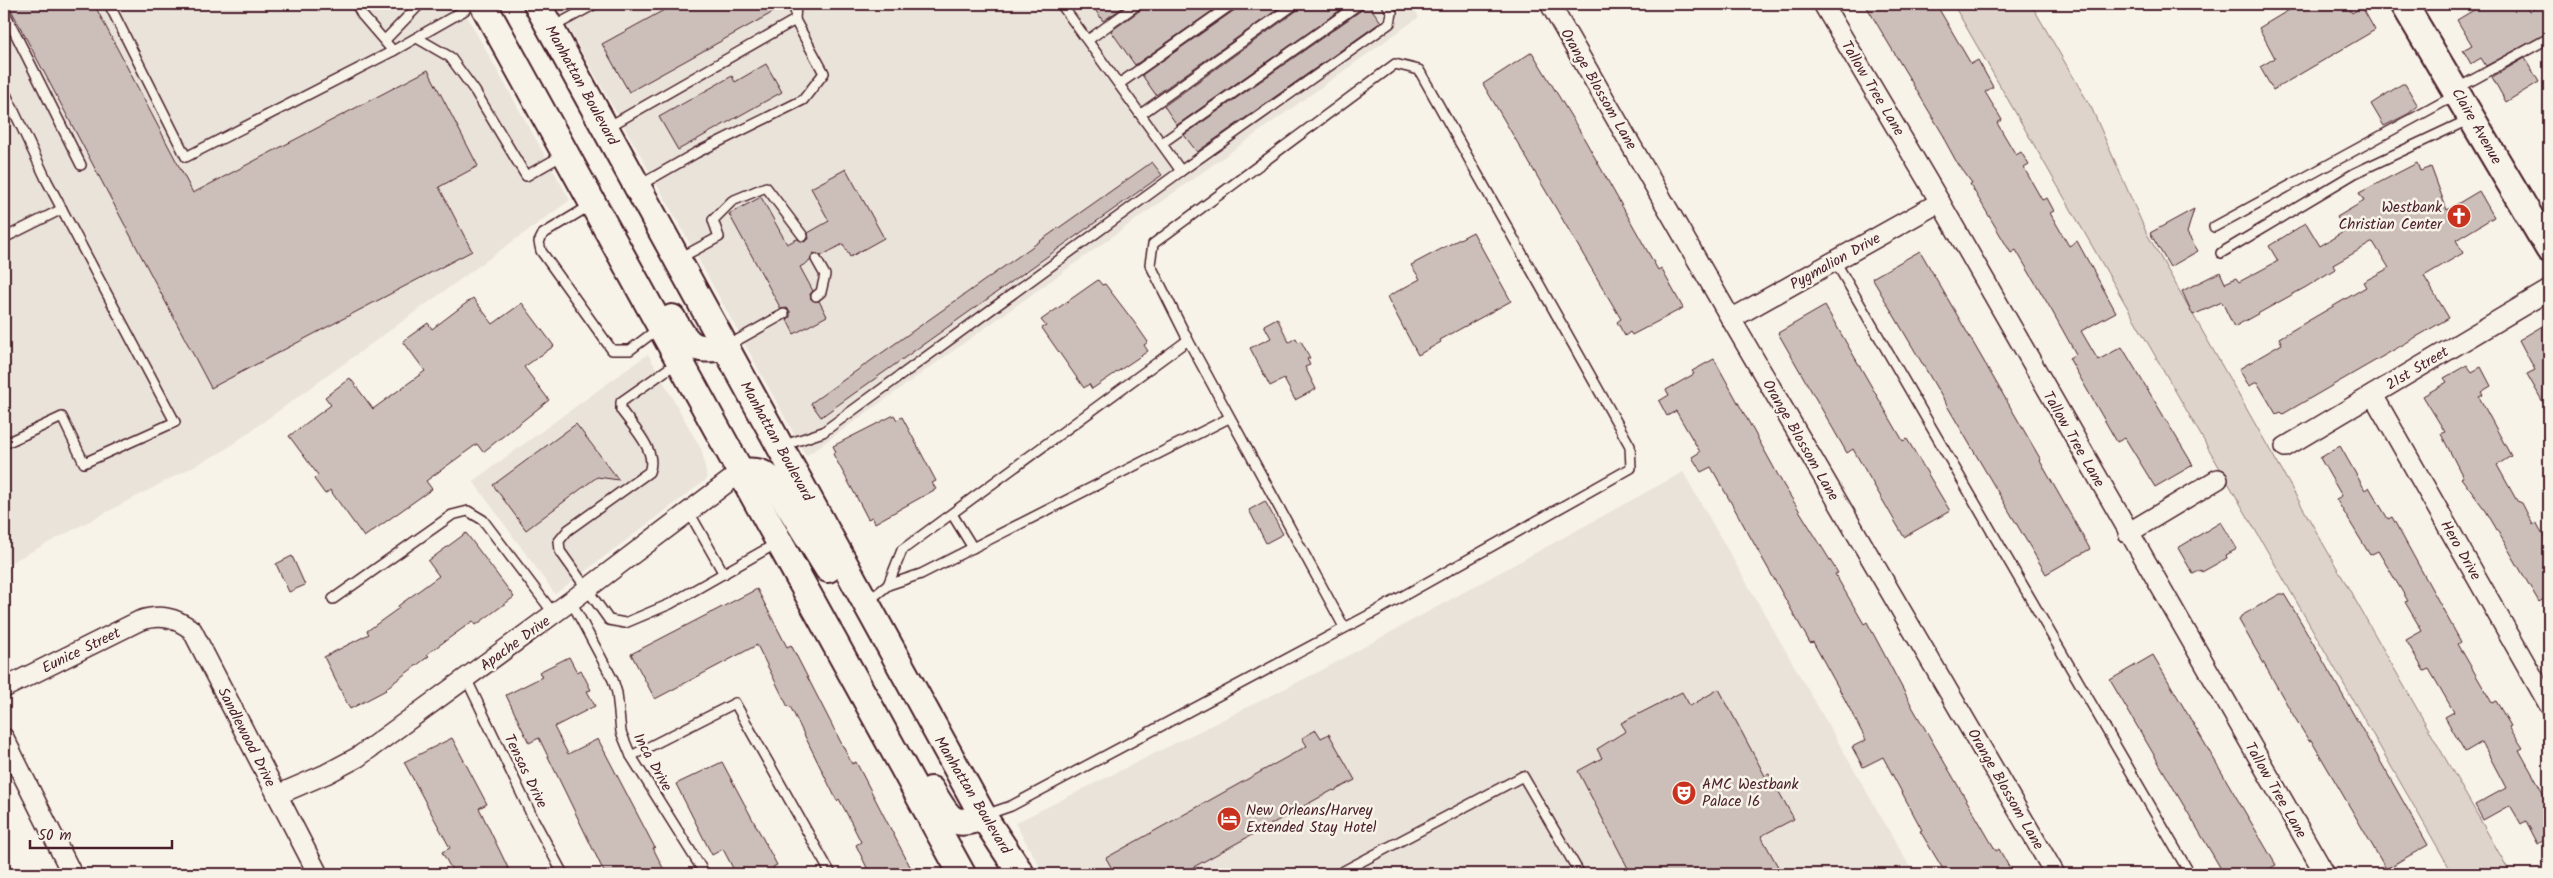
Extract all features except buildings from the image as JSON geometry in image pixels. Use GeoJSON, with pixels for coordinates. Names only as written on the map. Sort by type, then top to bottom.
{"type":"FeatureCollection","features":[{"type":"Feature","properties":{"kind":"street"},"geometry":{"type":"LineString","coordinates":[[483,4],[962,874]]}},
{"type":"Feature","properties":{"kind":"street","name":"Manhattan Boulevard"},"geometry":{"type":"LineString","coordinates":[[537,4],[983,816],[1021,874]]}},
{"type":"Feature","properties":{"kind":"street","name":"Orange Blossom Lane"},"geometry":{"type":"LineString","coordinates":[[1550,4],[1731,319],[2055,874]]}},
{"type":"Feature","properties":{"kind":"street","name":"Tallow Tree Lane"},"geometry":{"type":"LineString","coordinates":[[1823,4],[1940,202],[2325,874]]}},
{"type":"Feature","properties":{"kind":"street","name":"Claire Avenue"},"geometry":{"type":"LineString","coordinates":[[2404,4],[2549,249]]}},
{"type":"Feature","properties":{"kind":"street","name":"Pygmalion Drive"},"geometry":{"type":"LineString","coordinates":[[1731,319],[1940,202]]}},
{"type":"Feature","properties":{"kind":"street"},"geometry":{"type":"LineString","coordinates":[[598,214],[619,231],[633,249],[688,344],[703,350],[726,347]]}},
{"type":"Feature","properties":{"kind":"street","name":"21st Street"},"geometry":{"type":"LineString","coordinates":[[2284,446],[2549,290]]}},
{"type":"Feature","properties":{"kind":"street","name":"Hero Drive"},"geometry":{"type":"LineString","coordinates":[[2373,394],[2549,705]]}},
{"type":"Feature","properties":{"kind":"street"},"geometry":{"type":"LineString","coordinates":[[741,472],[758,471],[775,483],[836,582],[862,598]]}},
{"type":"Feature","properties":{"kind":"street","name":"Apache Drive"},"geometry":{"type":"LineString","coordinates":[[277,795],[326,774],[358,757],[572,601],[741,472]]}},
{"type":"Feature","properties":{"kind":"street"},"geometry":{"type":"LineString","coordinates":[[2128,533],[2218,479]]}},
{"type":"Feature","properties":{"kind":"street","name":"Eunice Street"},"geometry":{"type":"LineString","coordinates":[[4,688],[140,621],[161,617]]}},
{"type":"Feature","properties":{"kind":"street","name":"Sandlewood Drive"},"geometry":{"type":"LineString","coordinates":[[161,617],[181,622],[192,630],[318,874]]}},
{"type":"Feature","properties":{"kind":"street"},"geometry":{"type":"LineString","coordinates":[[868,703],[884,710],[935,796],[954,821],[968,823],[983,816]]}},
{"type":"Feature","properties":{"kind":"street"},"geometry":{"type":"LineString","coordinates":[[4,738],[72,874]]}},
{"type":"Feature","properties":{"kind":"lane"},"geometry":{"type":"LineString","coordinates":[[109,4],[186,157],[393,51],[465,10],[469,4]]}},
{"type":"Feature","properties":{"kind":"lane"},"geometry":{"type":"LineString","coordinates":[[356,4],[362,15],[393,51]]}},
{"type":"Feature","properties":{"kind":"lane"},"geometry":{"type":"LineString","coordinates":[[385,40],[420,4]]}},
{"type":"Feature","properties":{"kind":"lane"},"geometry":{"type":"LineString","coordinates":[[551,28],[595,4]]}},
{"type":"Feature","properties":{"kind":"lane"},"geometry":{"type":"LineString","coordinates":[[638,187],[696,153],[803,100],[824,73],[796,20],[796,4]]}},
{"type":"Feature","properties":{"kind":"lane"},"geometry":{"type":"LineString","coordinates":[[1061,4],[1181,171]]}},
{"type":"Feature","properties":{"kind":"lane"},"geometry":{"type":"LineString","coordinates":[[1088,40],[1138,4]]}},
{"type":"Feature","properties":{"kind":"lane"},"geometry":{"type":"LineString","coordinates":[[1119,84],[1232,4]]}},
{"type":"Feature","properties":{"kind":"lane"},"geometry":{"type":"LineString","coordinates":[[1141,114],[1295,4]]}},
{"type":"Feature","properties":{"kind":"lane"},"geometry":{"type":"LineString","coordinates":[[1162,143],[1359,4]]}},
{"type":"Feature","properties":{"kind":"lane"},"geometry":{"type":"LineString","coordinates":[[780,446],[822,432],[1181,171],[1390,23],[1392,13],[1387,4]]}},
{"type":"Feature","properties":{"kind":"lane"},"geometry":{"type":"LineString","coordinates":[[4,11],[81,165]]}},
{"type":"Feature","properties":{"kind":"lane"},"geometry":{"type":"LineString","coordinates":[[605,128],[796,20]]}},
{"type":"Feature","properties":{"kind":"lane"},"geometry":{"type":"LineString","coordinates":[[416,38],[450,57],[475,90],[526,176],[566,154]]}},
{"type":"Feature","properties":{"kind":"lane"},"geometry":{"type":"LineString","coordinates":[[2214,227],[2549,38]]}},
{"type":"Feature","properties":{"kind":"lane"},"geometry":{"type":"LineString","coordinates":[[983,816],[1011,806],[1344,627],[1631,468],[1630,446],[1419,70],[1395,64],[1153,244],[1150,264],[1229,418],[1344,627]]}},
{"type":"Feature","properties":{"kind":"lane"},"geometry":{"type":"LineString","coordinates":[[4,90],[62,209],[175,422],[84,463],[62,417],[4,444]]}},
{"type":"Feature","properties":{"kind":"lane"},"geometry":{"type":"LineString","coordinates":[[2221,253],[2355,173],[2472,118]]}},
{"type":"Feature","properties":{"kind":"lane"},"geometry":{"type":"LineString","coordinates":[[678,260],[719,237],[713,220],[732,201],[766,187],[803,236]]}},
{"type":"Feature","properties":{"kind":"lane"},"geometry":{"type":"LineString","coordinates":[[4,238],[62,209]]}},
{"type":"Feature","properties":{"kind":"lane"},"geometry":{"type":"LineString","coordinates":[[598,214],[543,234],[539,242],[541,251],[612,350],[630,350],[661,327]]}},
{"type":"Feature","properties":{"kind":"lane"},"geometry":{"type":"LineString","coordinates":[[816,258],[825,275],[821,292],[816,296]]}},
{"type":"Feature","properties":{"kind":"lane"},"geometry":{"type":"LineString","coordinates":[[1835,261],[2190,874]]}},
{"type":"Feature","properties":{"kind":"lane"},"geometry":{"type":"LineString","coordinates":[[726,347],[784,314]]}},
{"type":"Feature","properties":{"kind":"lane"},"geometry":{"type":"LineString","coordinates":[[888,585],[902,550],[1188,340]]}},
{"type":"Feature","properties":{"kind":"lane"},"geometry":{"type":"LineString","coordinates":[[680,362],[621,402],[621,410],[650,452],[653,463],[648,472],[568,530],[559,541],[560,551],[609,620],[625,623],[670,604],[780,542]]}},
{"type":"Feature","properties":{"kind":"lane"},"geometry":{"type":"LineString","coordinates":[[862,598],[888,585],[921,574],[1229,418]]}},
{"type":"Feature","properties":{"kind":"lane"},"geometry":{"type":"LineString","coordinates":[[333,599],[452,515],[468,511],[483,520],[554,614]]}},
{"type":"Feature","properties":{"kind":"lane"},"geometry":{"type":"LineString","coordinates":[[689,512],[724,574]]}},
{"type":"Feature","properties":{"kind":"lane"},"geometry":{"type":"LineString","coordinates":[[952,514],[973,548]]}},
{"type":"Feature","properties":{"kind":"lane","name":"Inca Drive"},"geometry":{"type":"LineString","coordinates":[[572,601],[613,680],[617,693],[621,732],[631,756],[705,874]]}},
{"type":"Feature","properties":{"kind":"lane","name":"Tensas Drive"},"geometry":{"type":"LineString","coordinates":[[466,678],[533,818],[563,874]]}},
{"type":"Feature","properties":{"kind":"lane"},"geometry":{"type":"LineString","coordinates":[[631,756],[735,703],[831,874]]}},
{"type":"Feature","properties":{"kind":"lane"},"geometry":{"type":"LineString","coordinates":[[1338,874],[1523,776],[1580,874]]}},
{"type":"Feature","properties":{"kind":"shaded area"},"geometry":{"type":"Polygon","coordinates":[[[4,4],[460,4],[570,200],[223,451],[4,566],[4,4]]]}},
{"type":"Feature","properties":{"kind":"shaded area"},"geometry":{"type":"Polygon","coordinates":[[[555,4],[1411,4],[1419,17],[806,456],[677,220],[555,4]]]}},
{"type":"Feature","properties":{"kind":"shaded area"},"geometry":{"type":"Polygon","coordinates":[[[1953,4],[2031,4],[2092,109],[2146,232],[2511,874],[2453,874],[1953,4]]]}},
{"type":"Feature","properties":{"kind":"shaded area"},"geometry":{"type":"Polygon","coordinates":[[[648,354],[702,451],[707,479],[555,594],[473,481],[648,354]]]}},
{"type":"Feature","properties":{"kind":"shaded area"},"geometry":{"type":"Polygon","coordinates":[[[1683,472],[1914,874],[1044,874],[1015,823],[1322,670],[1683,472]]]}},
{"type":"Feature","properties":{"kind":"place","name":"Westbank Christian Center"},"geometry":{"type":"Point","coordinates":[2459,216]}},
{"type":"Feature","properties":{"kind":"place","name":"AMC Westbank Palace 16"},"geometry":{"type":"Point","coordinates":[1684,793]}},
{"type":"Feature","properties":{"kind":"place","name":"New Orleans/Harvey Extended Stay Hotel"},"geometry":{"type":"Point","coordinates":[1229,819]}}]}
